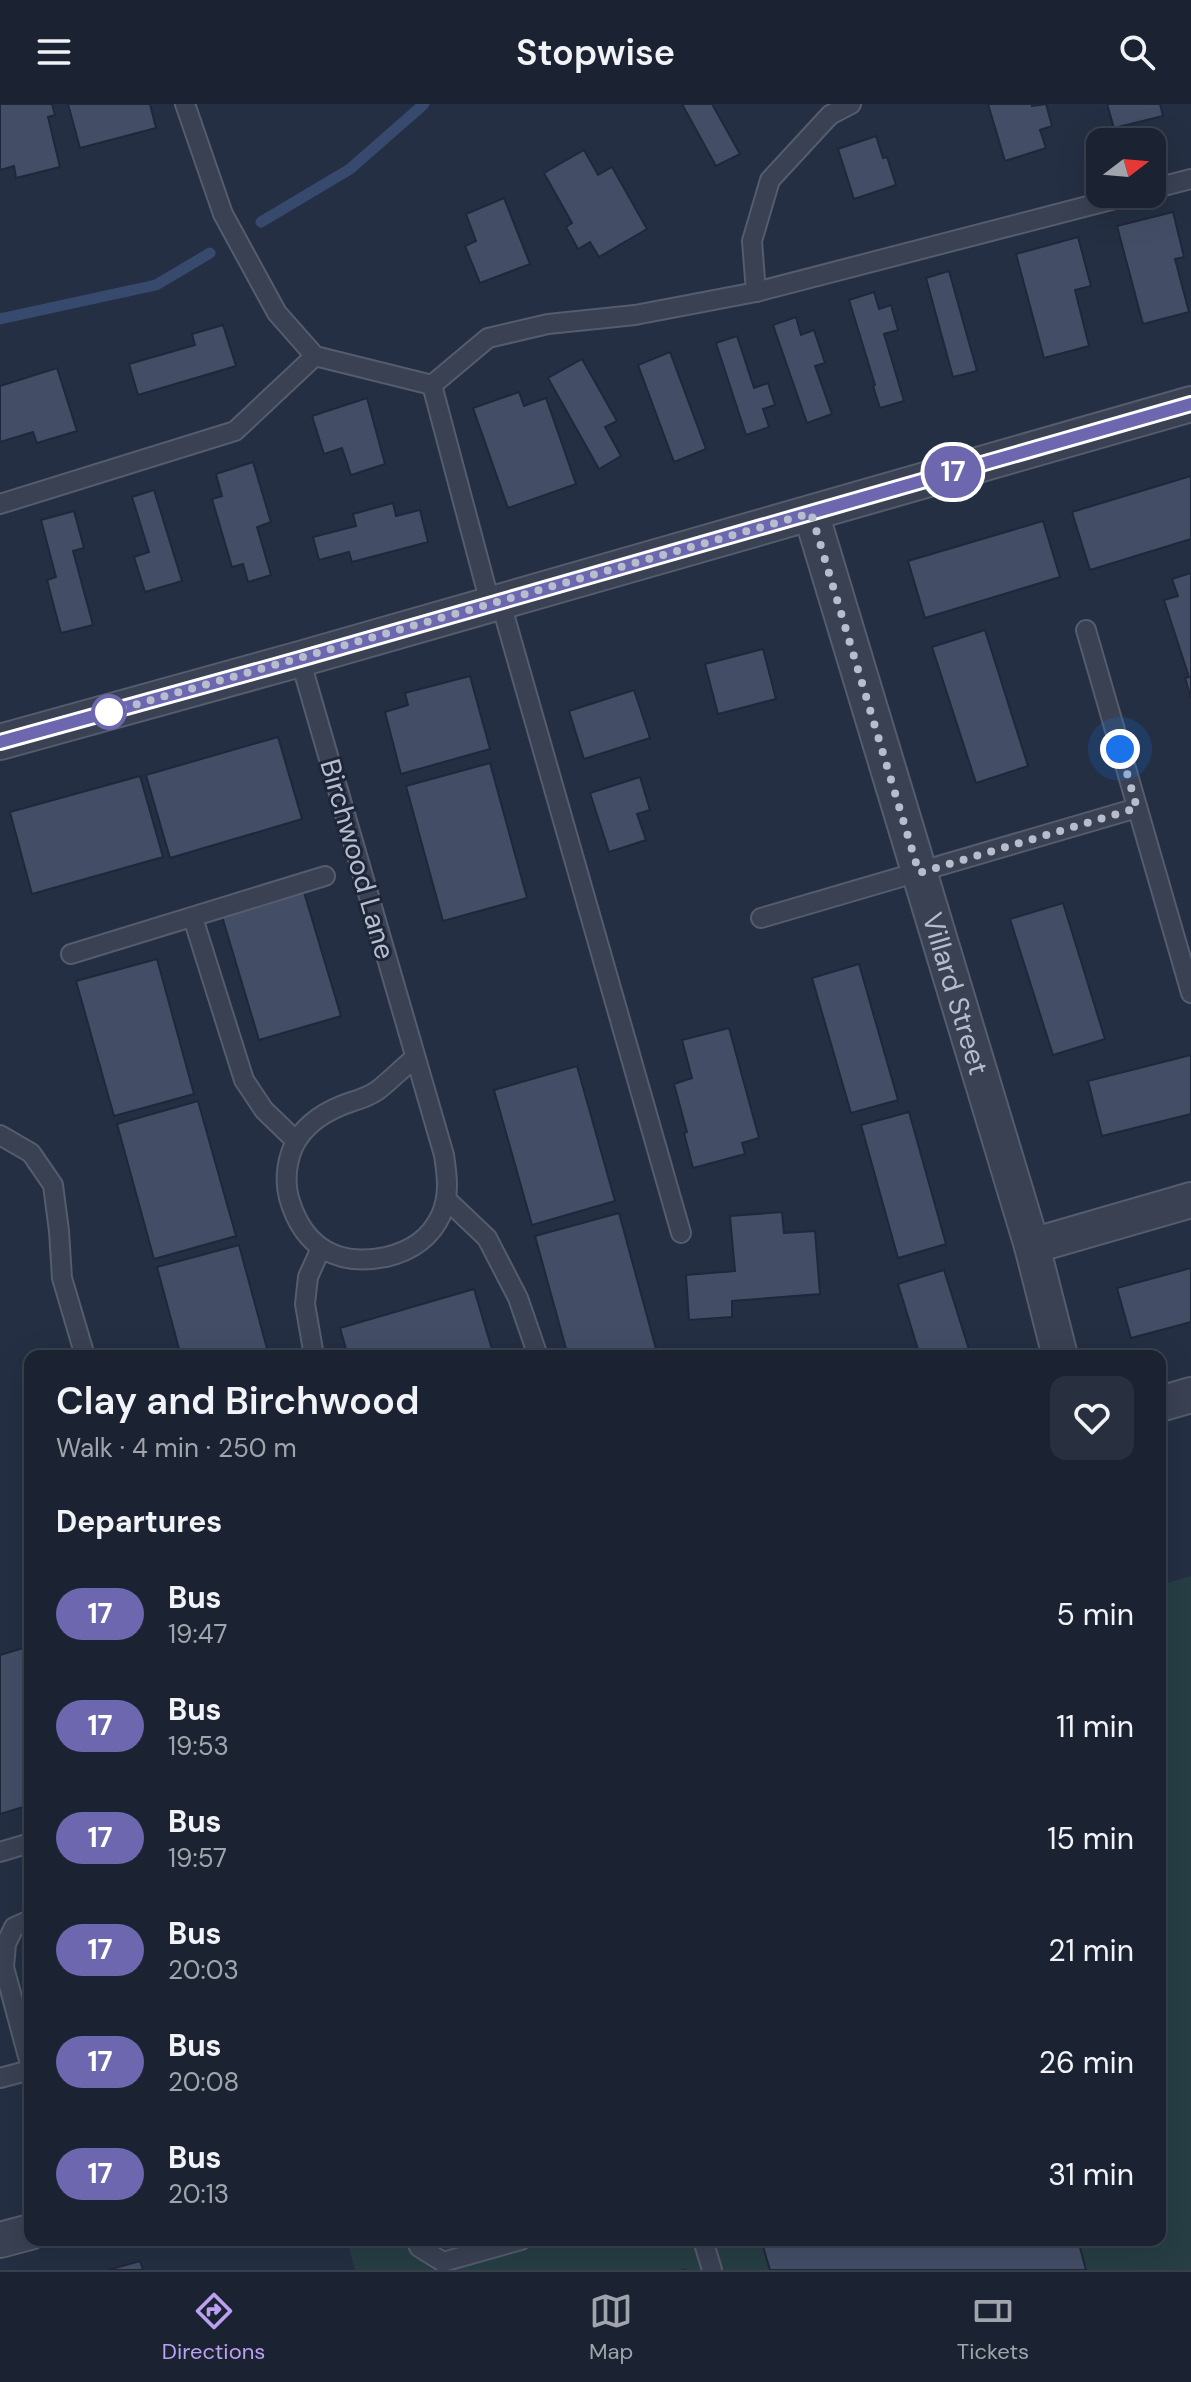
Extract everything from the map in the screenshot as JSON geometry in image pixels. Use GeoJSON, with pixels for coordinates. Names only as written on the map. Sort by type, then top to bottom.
{"type":"FeatureCollection","features":[{"type":"Feature","properties":{"kind":"street"},"geometry":{"type":"LineString","coordinates":[[0,742],[1191,404]]}},
{"type":"Feature","properties":{"kind":"street","name":"Villard Street"},"geometry":{"type":"LineString","coordinates":[[811,513],[1032,1246],[1058,1350]]}},
{"type":"Feature","properties":{"kind":"street"},"geometry":{"type":"LineString","coordinates":[[1032,1246],[1191,1200]]}},
{"type":"Feature","properties":{"kind":"street"},"geometry":{"type":"LineString","coordinates":[[1166,1402],[1191,1395]]}},
{"type":"Feature","properties":{"kind":"street"},"geometry":{"type":"LineString","coordinates":[[0,2240],[24,2234]]}},
{"type":"Feature","properties":{"kind":"lane"},"geometry":{"type":"LineString","coordinates":[[185,104],[223,214],[277,313],[315,356],[432,385]]}},
{"type":"Feature","properties":{"kind":"lane"},"geometry":{"type":"LineString","coordinates":[[756,292],[752,241],[770,180],[830,115],[851,104]]}},
{"type":"Feature","properties":{"kind":"lane"},"geometry":{"type":"LineString","coordinates":[[1166,185],[1191,179]]}},
{"type":"Feature","properties":{"kind":"lane"},"geometry":{"type":"LineString","coordinates":[[432,385],[488,338],[548,324],[635,315],[756,292],[1086,206]]}},
{"type":"Feature","properties":{"kind":"lane"},"geometry":{"type":"LineString","coordinates":[[0,504],[235,431],[315,356]]}},
{"type":"Feature","properties":{"kind":"lane"},"geometry":{"type":"LineString","coordinates":[[432,385],[681,1233]]}},
{"type":"Feature","properties":{"kind":"lane"},"geometry":{"type":"LineString","coordinates":[[1086,630],[1191,993]]}},
{"type":"Feature","properties":{"kind":"lane","name":"Birchwood Lane"},"geometry":{"type":"LineString","coordinates":[[300,659],[444,1155],[447,1181],[441,1214],[418,1245],[401,1253],[370,1260],[335,1256],[321,1248]]}},
{"type":"Feature","properties":{"kind":"lane"},"geometry":{"type":"LineString","coordinates":[[761,918],[1137,808]]}},
{"type":"Feature","properties":{"kind":"lane"},"geometry":{"type":"LineString","coordinates":[[71,954],[325,876]]}},
{"type":"Feature","properties":{"kind":"lane"},"geometry":{"type":"LineString","coordinates":[[193,918],[244,1080],[264,1110],[296,1141]]}},
{"type":"Feature","properties":{"kind":"lane"},"geometry":{"type":"LineString","coordinates":[[313,1350],[305,1304],[308,1277],[321,1248],[306,1234],[287,1192],[286,1175],[296,1141],[317,1118],[378,1090],[415,1058]]}},
{"type":"Feature","properties":{"kind":"lane"},"geometry":{"type":"LineString","coordinates":[[0,1135],[31,1153],[53,1185],[62,1278],[83,1350]]}},
{"type":"Feature","properties":{"kind":"lane"},"geometry":{"type":"LineString","coordinates":[[446,1199],[487,1238],[518,1298],[536,1350]]}},
{"type":"Feature","properties":{"kind":"lane"},"geometry":{"type":"LineString","coordinates":[[0,1852],[24,1845]]}},
{"type":"Feature","properties":{"kind":"lane"},"geometry":{"type":"LineString","coordinates":[[24,1923],[14,1927],[6,1944],[4,1967],[24,2044]]}},
{"type":"Feature","properties":{"kind":"lane"},"geometry":{"type":"LineString","coordinates":[[0,2078],[24,2069]]}},
{"type":"Feature","properties":{"kind":"lane"},"geometry":{"type":"LineString","coordinates":[[419,2246],[443,2262],[500,2246]]}},
{"type":"Feature","properties":{"kind":"lane"},"geometry":{"type":"LineString","coordinates":[[705,2246],[712,2270]]}},
{"type":"Feature","properties":{"kind":"green space"},"geometry":{"type":"Polygon","coordinates":[[[1191,1576],[1191,2270],[355,2270],[349,2246],[1166,2246],[1166,1583],[1191,1576]]]}},
{"type":"Feature","properties":{"kind":"building"},"geometry":{"type":"Polygon","coordinates":[[[0,104],[52,104],[55,115],[48,117],[60,167],[16,178],[14,166],[0,170],[0,104]]]}},
{"type":"Feature","properties":{"kind":"building"},"geometry":{"type":"Polygon","coordinates":[[[68,104],[150,104],[156,128],[80,148],[68,104]]]}},
{"type":"Feature","properties":{"kind":"building"},"geometry":{"type":"Polygon","coordinates":[[[682,104],[712,104],[740,154],[716,166],[682,104]]]}},
{"type":"Feature","properties":{"kind":"building"},"geometry":{"type":"Polygon","coordinates":[[[988,104],[1046,104],[1052,126],[1040,130],[1046,148],[1005,161],[988,104]]]}},
{"type":"Feature","properties":{"kind":"building"},"geometry":{"type":"Polygon","coordinates":[[[1107,104],[1160,104],[1163,116],[1114,128],[1107,104]]]}},
{"type":"Feature","properties":{"kind":"building"},"geometry":{"type":"Polygon","coordinates":[[[876,136],[896,185],[854,199],[838,149],[876,136]]]}},
{"type":"Feature","properties":{"kind":"building"},"geometry":{"type":"Polygon","coordinates":[[[584,150],[598,175],[612,167],[647,229],[599,257],[590,242],[578,249],[566,227],[572,223],[544,173],[584,150]]]}},
{"type":"Feature","properties":{"kind":"building"},"geometry":{"type":"Polygon","coordinates":[[[504,198],[530,264],[480,283],[465,246],[476,241],[466,214],[504,198]]]}},
{"type":"Feature","properties":{"kind":"building"},"geometry":{"type":"Polygon","coordinates":[[[1173,212],[1184,257],[1175,259],[1189,312],[1143,324],[1117,226],[1173,212]]]}},
{"type":"Feature","properties":{"kind":"building"},"geometry":{"type":"Polygon","coordinates":[[[1078,237],[1091,286],[1075,290],[1089,346],[1044,358],[1016,254],[1078,237]]]}},
{"type":"Feature","properties":{"kind":"building"},"geometry":{"type":"Polygon","coordinates":[[[949,271],[977,371],[953,377],[926,278],[949,271]]]}},
{"type":"Feature","properties":{"kind":"building"},"geometry":{"type":"Polygon","coordinates":[[[874,292],[879,309],[891,305],[898,330],[884,334],[904,401],[880,408],[849,300],[874,292]]]}},
{"type":"Feature","properties":{"kind":"building"},"geometry":{"type":"Polygon","coordinates":[[[796,317],[801,335],[814,330],[825,363],[815,366],[832,414],[807,423],[773,325],[796,317]]]}},
{"type":"Feature","properties":{"kind":"building"},"geometry":{"type":"Polygon","coordinates":[[[223,325],[236,366],[138,395],[129,364],[195,345],[192,334],[223,325]]]}},
{"type":"Feature","properties":{"kind":"building"},"geometry":{"type":"Polygon","coordinates":[[[737,336],[754,388],[768,383],[775,405],[763,409],[769,427],[746,435],[716,343],[737,336]]]}},
{"type":"Feature","properties":{"kind":"building"},"geometry":{"type":"Polygon","coordinates":[[[670,352],[706,449],[674,462],[638,365],[670,352]]]}},
{"type":"Feature","properties":{"kind":"building"},"geometry":{"type":"Polygon","coordinates":[[[582,359],[617,421],[605,427],[621,456],[599,469],[548,378],[582,359]]]}},
{"type":"Feature","properties":{"kind":"building"},"geometry":{"type":"Polygon","coordinates":[[[57,368],[77,431],[37,443],[33,432],[0,442],[0,386],[57,368]]]}},
{"type":"Feature","properties":{"kind":"building"},"geometry":{"type":"Polygon","coordinates":[[[519,392],[524,406],[546,398],[576,484],[508,508],[473,408],[519,392]]]}},
{"type":"Feature","properties":{"kind":"building"},"geometry":{"type":"Polygon","coordinates":[[[367,398],[385,464],[351,475],[342,448],[324,454],[312,416],[367,398]]]}},
{"type":"Feature","properties":{"kind":"building"},"geometry":{"type":"Polygon","coordinates":[[[253,462],[271,522],[257,527],[271,575],[248,582],[243,564],[232,567],[212,499],[222,496],[216,474],[253,462]]]}},
{"type":"Feature","properties":{"kind":"building"},"geometry":{"type":"Polygon","coordinates":[[[1191,476],[1191,539],[1090,570],[1072,512],[1191,476]]]}},
{"type":"Feature","properties":{"kind":"building"},"geometry":{"type":"Polygon","coordinates":[[[154,490],[182,581],[145,592],[134,557],[149,552],[132,497],[154,490]]]}},
{"type":"Feature","properties":{"kind":"building"},"geometry":{"type":"Polygon","coordinates":[[[393,503],[396,516],[420,510],[428,542],[352,562],[349,552],[319,560],[313,537],[356,526],[353,514],[393,503]]]}},
{"type":"Feature","properties":{"kind":"building"},"geometry":{"type":"Polygon","coordinates":[[[74,511],[84,548],[73,551],[93,625],[61,633],[47,580],[56,577],[41,520],[74,511]]]}},
{"type":"Feature","properties":{"kind":"building"},"geometry":{"type":"Polygon","coordinates":[[[1043,521],[1060,577],[925,618],[908,561],[1043,521]]]}},
{"type":"Feature","properties":{"kind":"building"},"geometry":{"type":"Polygon","coordinates":[[[1191,573],[1191,698],[1185,678],[1189,677],[1164,600],[1178,596],[1172,579],[1191,573]]]}},
{"type":"Feature","properties":{"kind":"building"},"geometry":{"type":"Polygon","coordinates":[[[985,630],[1028,766],[976,783],[932,647],[985,630]]]}},
{"type":"Feature","properties":{"kind":"building"},"geometry":{"type":"Polygon","coordinates":[[[763,649],[776,699],[718,714],[705,664],[763,649]]]}},
{"type":"Feature","properties":{"kind":"building"},"geometry":{"type":"Polygon","coordinates":[[[470,676],[490,749],[401,774],[385,712],[408,705],[405,693],[470,676]]]}},
{"type":"Feature","properties":{"kind":"building"},"geometry":{"type":"Polygon","coordinates":[[[634,690],[650,738],[584,759],[569,711],[634,690]]]}},
{"type":"Feature","properties":{"kind":"building"},"geometry":{"type":"Polygon","coordinates":[[[278,737],[302,819],[170,858],[146,775],[278,737]]]}},
{"type":"Feature","properties":{"kind":"building"},"geometry":{"type":"Polygon","coordinates":[[[490,763],[527,898],[443,921],[406,786],[490,763]]]}},
{"type":"Feature","properties":{"kind":"building"},"geometry":{"type":"Polygon","coordinates":[[[140,776],[163,857],[32,894],[10,812],[140,776]]]}},
{"type":"Feature","properties":{"kind":"building"},"geometry":{"type":"Polygon","coordinates":[[[640,777],[650,810],[637,814],[646,840],[609,852],[590,793],[640,777]]]}},
{"type":"Feature","properties":{"kind":"building"},"geometry":{"type":"Polygon","coordinates":[[[303,889],[341,1016],[259,1040],[221,913],[303,889]]]}},
{"type":"Feature","properties":{"kind":"building"},"geometry":{"type":"Polygon","coordinates":[[[1063,903],[1105,1039],[1053,1055],[1010,919],[1063,903]]]}},
{"type":"Feature","properties":{"kind":"building"},"geometry":{"type":"Polygon","coordinates":[[[157,959],[194,1094],[114,1116],[76,981],[157,959]]]}},
{"type":"Feature","properties":{"kind":"building"},"geometry":{"type":"Polygon","coordinates":[[[859,964],[898,1100],[851,1113],[812,978],[859,964]]]}},
{"type":"Feature","properties":{"kind":"building"},"geometry":{"type":"Polygon","coordinates":[[[729,1028],[759,1138],[742,1143],[745,1154],[693,1168],[674,1084],[692,1078],[682,1040],[729,1028]]]}},
{"type":"Feature","properties":{"kind":"building"},"geometry":{"type":"Polygon","coordinates":[[[1191,1055],[1191,1114],[1102,1136],[1088,1081],[1191,1055]]]}},
{"type":"Feature","properties":{"kind":"building"},"geometry":{"type":"Polygon","coordinates":[[[577,1066],[615,1201],[532,1225],[494,1090],[577,1066]]]}},
{"type":"Feature","properties":{"kind":"building"},"geometry":{"type":"Polygon","coordinates":[[[198,1101],[236,1236],[154,1259],[117,1124],[198,1101]]]}},
{"type":"Feature","properties":{"kind":"building"},"geometry":{"type":"Polygon","coordinates":[[[909,1112],[946,1244],[898,1258],[861,1125],[909,1112]]]}},
{"type":"Feature","properties":{"kind":"building"},"geometry":{"type":"Polygon","coordinates":[[[782,1212],[784,1233],[815,1231],[820,1294],[732,1301],[732,1317],[689,1320],[686,1275],[735,1271],[730,1216],[782,1212]]]}},
{"type":"Feature","properties":{"kind":"building"},"geometry":{"type":"Polygon","coordinates":[[[619,1213],[656,1349],[566,1350],[535,1236],[619,1213]]]}},
{"type":"Feature","properties":{"kind":"building"},"geometry":{"type":"Polygon","coordinates":[[[239,1245],[267,1350],[179,1350],[157,1267],[239,1245]]]}},
{"type":"Feature","properties":{"kind":"building"},"geometry":{"type":"Polygon","coordinates":[[[1191,1268],[1191,1322],[1131,1338],[1117,1288],[1191,1268]]]}},
{"type":"Feature","properties":{"kind":"building"},"geometry":{"type":"Polygon","coordinates":[[[944,1270],[969,1350],[918,1350],[898,1284],[944,1270]]]}},
{"type":"Feature","properties":{"kind":"building"},"geometry":{"type":"Polygon","coordinates":[[[474,1289],[492,1350],[346,1350],[340,1328],[474,1289]]]}},
{"type":"Feature","properties":{"kind":"building"},"geometry":{"type":"Polygon","coordinates":[[[24,1648],[24,1807],[0,1814],[0,1655],[24,1648]]]}},
{"type":"Feature","properties":{"kind":"building"},"geometry":{"type":"Polygon","coordinates":[[[763,2246],[1080,2246],[1086,2270],[770,2270],[763,2246]]]}},
{"type":"Feature","properties":{"kind":"building"},"geometry":{"type":"Polygon","coordinates":[[[140,2261],[143,2270],[108,2270],[140,2261]]]}},
{"type":"Feature","properties":{"kind":"waterway"},"geometry":{"type":"LineString","coordinates":[[261,222],[350,169],[424,104]]}},
{"type":"Feature","properties":{"kind":"waterway"},"geometry":{"type":"LineString","coordinates":[[0,319],[156,285],[210,253]]}},
{"type":"Feature","properties":{"kind":"bus line","name":"17"},"geometry":{"type":"LineString","coordinates":[[0,742],[1191,404]]}},
{"type":"Feature","properties":{"kind":"route"},"geometry":{"type":"LineString","coordinates":[[109,712],[811,513],[919,873],[1137,808],[1120,749]]}}]}
